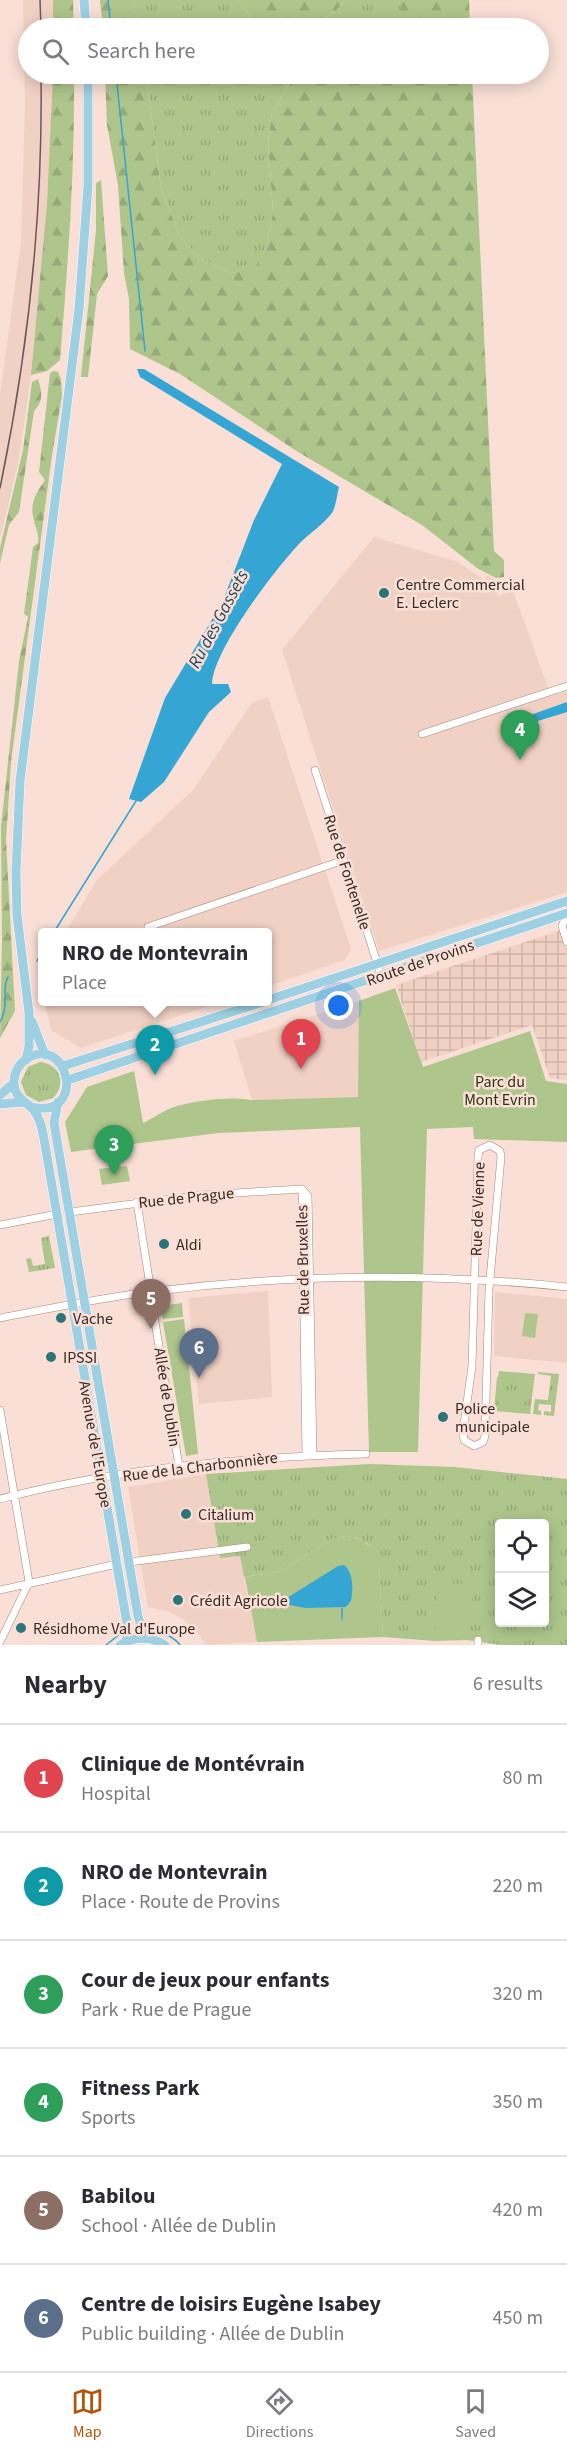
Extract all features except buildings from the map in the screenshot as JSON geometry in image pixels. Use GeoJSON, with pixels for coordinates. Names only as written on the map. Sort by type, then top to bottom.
{"type":"FeatureCollection","features":[{"type":"Feature","properties":{"kind":"main road"},"geometry":{"type":"LineString","coordinates":[[84,0],[85,18]]}},
{"type":"Feature","properties":{"kind":"main road"},"geometry":{"type":"LineString","coordinates":[[26,1060],[29,1046],[29,1013],[17,915],[17,829],[30,690],[79,309],[88,186],[88,84]]}},
{"type":"Feature","properties":{"kind":"main road","name":"Route de Provins"},"geometry":{"type":"LineString","coordinates":[[272,999],[567,901]]}},
{"type":"Feature","properties":{"kind":"main road","name":"Route de Provins"},"geometry":{"type":"LineString","coordinates":[[68,1080],[567,914]]}},
{"type":"Feature","properties":{"kind":"main road","name":"Route de Provins"},"geometry":{"type":"LineString","coordinates":[[63,1066],[249,1006]]}},
{"type":"Feature","properties":{"kind":"main road"},"geometry":{"type":"LineString","coordinates":[[29,1013],[45,1055]]}},
{"type":"Feature","properties":{"kind":"main road"},"geometry":{"type":"LineString","coordinates":[[0,1104],[45,1108],[58,1102],[64,1096],[68,1080],[63,1066],[58,1061],[45,1055],[32,1056],[17,1070],[15,1090],[27,1105]]}},
{"type":"Feature","properties":{"kind":"main road"},"geometry":{"type":"LineString","coordinates":[[0,1095],[14,1083]]}},
{"type":"Feature","properties":{"kind":"main road","name":"Avenue de l'Europe"},"geometry":{"type":"LineString","coordinates":[[58,1102],[54,1123],[70,1212],[93,1425],[126,1541],[140,1623],[152,1639]]}},
{"type":"Feature","properties":{"kind":"main road","name":"Avenue de l'Europe"},"geometry":{"type":"LineString","coordinates":[[27,1105],[40,1121],[53,1215],[96,1364],[117,1564],[128,1628],[123,1643]]}},
{"type":"Feature","properties":{"kind":"main road"},"geometry":{"type":"LineString","coordinates":[[123,1643],[139,1638],[152,1639],[165,1645]]}},
{"type":"Feature","properties":{"kind":"street"},"geometry":{"type":"LineString","coordinates":[[422,734],[567,686]]}},
{"type":"Feature","properties":{"kind":"street","name":"Rue de Fontenelle"},"geometry":{"type":"LineString","coordinates":[[315,770],[381,975]]}},
{"type":"Feature","properties":{"kind":"street"},"geometry":{"type":"LineString","coordinates":[[148,927],[344,860]]}},
{"type":"Feature","properties":{"kind":"street"},"geometry":{"type":"LineString","coordinates":[[567,914],[562,926],[567,942]]}},
{"type":"Feature","properties":{"kind":"street"},"geometry":{"type":"LineString","coordinates":[[545,920],[554,921],[562,926]]}},
{"type":"Feature","properties":{"kind":"street","name":"Rue de Vienne"},"geometry":{"type":"LineString","coordinates":[[474,1280],[478,1157],[479,1150],[490,1145],[500,1151],[501,1157],[490,1281]]}},
{"type":"Feature","properties":{"kind":"street","name":"Rue de Prague"},"geometry":{"type":"LineString","coordinates":[[70,1212],[212,1194],[302,1190]]}},
{"type":"Feature","properties":{"kind":"street","name":"Rue de Bruxelles"},"geometry":{"type":"LineString","coordinates":[[302,1190],[308,1196],[306,1278],[309,1455]]}},
{"type":"Feature","properties":{"kind":"street","name":"Allée de Dublin"},"geometry":{"type":"LineString","coordinates":[[137,1202],[179,1466]]}},
{"type":"Feature","properties":{"kind":"street"},"geometry":{"type":"LineString","coordinates":[[0,1225],[53,1215]]}},
{"type":"Feature","properties":{"kind":"street"},"geometry":{"type":"LineString","coordinates":[[0,1318],[151,1292],[306,1278],[377,1277],[474,1280],[567,1287]]}},
{"type":"Feature","properties":{"kind":"street"},"geometry":{"type":"LineString","coordinates":[[474,1280],[472,1366],[463,1432],[464,1440],[474,1446],[483,1442],[485,1436],[490,1281]]}},
{"type":"Feature","properties":{"kind":"street"},"geometry":{"type":"LineString","coordinates":[[0,1410],[29,1582],[0,1642]]}},
{"type":"Feature","properties":{"kind":"street","name":"Rue de la Charbonnière"},"geometry":{"type":"LineString","coordinates":[[0,1499],[109,1477],[179,1466],[309,1455],[366,1454]]}},
{"type":"Feature","properties":{"kind":"street"},"geometry":{"type":"LineString","coordinates":[[129,1562],[247,1547]]}},
{"type":"Feature","properties":{"kind":"street"},"geometry":{"type":"LineString","coordinates":[[0,1590],[117,1564]]}},
{"type":"Feature","properties":{"kind":"shaded area"},"geometry":{"type":"Polygon","coordinates":[[[23,0],[53,0],[53,18],[23,18],[23,0]]]}},
{"type":"Feature","properties":{"kind":"shaded area"},"geometry":{"type":"Polygon","coordinates":[[[25,84],[53,84],[47,203],[31,375],[19,459],[0,539],[0,395],[21,242],[25,84]]]}},
{"type":"Feature","properties":{"kind":"shaded area"},"geometry":{"type":"Polygon","coordinates":[[[374,537],[458,562],[484,580],[488,575],[502,585],[497,593],[498,596],[513,591],[551,696],[567,691],[567,892],[379,951],[282,650],[374,537]]]}},
{"type":"Feature","properties":{"kind":"shaded area"},"geometry":{"type":"Polygon","coordinates":[[[268,697],[351,949],[345,960],[272,985],[272,928],[68,928],[96,881],[193,790],[252,703],[268,697]]]}},
{"type":"Feature","properties":{"kind":"shaded area"},"geometry":{"type":"Polygon","coordinates":[[[567,928],[567,1080],[550,1078],[532,1025],[421,1062],[396,985],[567,928]]]}},
{"type":"Feature","properties":{"kind":"shaded area"},"geometry":{"type":"Polygon","coordinates":[[[359,1001],[359,1097],[252,1100],[234,1041],[359,1001]]]}},
{"type":"Feature","properties":{"kind":"shaded area"},"geometry":{"type":"Polygon","coordinates":[[[46,1006],[209,1006],[81,1048],[51,1030],[46,1006]]]}},
{"type":"Feature","properties":{"kind":"shaded area"},"geometry":{"type":"Polygon","coordinates":[[[268,1291],[272,1397],[199,1404],[188,1298],[268,1291]]]}},
{"type":"Feature","properties":{"kind":"shaded area"},"geometry":{"type":"Polygon","coordinates":[[[495,1292],[567,1299],[567,1363],[494,1356],[495,1292]]]}},
{"type":"Feature","properties":{"kind":"shaded area"},"geometry":{"type":"Polygon","coordinates":[[[206,1474],[220,1558],[240,1556],[257,1642],[206,1645],[197,1632],[183,1619],[169,1612],[148,1607],[128,1487],[206,1474]]]}},
{"type":"Feature","properties":{"kind":"green space"},"geometry":{"type":"Polygon","coordinates":[[[53,0],[73,0],[74,18],[53,18],[53,0]]]}},
{"type":"Feature","properties":{"kind":"green space"},"geometry":{"type":"Polygon","coordinates":[[[100,0],[133,0],[137,18],[102,18],[100,0]]]}},
{"type":"Feature","properties":{"kind":"green space"},"geometry":{"type":"Polygon","coordinates":[[[133,0],[239,0],[251,18],[137,18],[133,0]]]}},
{"type":"Feature","properties":{"kind":"green space"},"geometry":{"type":"Polygon","coordinates":[[[239,0],[345,0],[337,10],[324,18],[251,18],[239,0]]]}},
{"type":"Feature","properties":{"kind":"green space"},"geometry":{"type":"Polygon","coordinates":[[[345,0],[398,0],[402,9],[399,18],[324,18],[337,10],[345,0]]]}},
{"type":"Feature","properties":{"kind":"green space"},"geometry":{"type":"Polygon","coordinates":[[[398,0],[469,0],[470,18],[398,18],[401,9],[398,0]]]}},
{"type":"Feature","properties":{"kind":"green space"},"geometry":{"type":"Polygon","coordinates":[[[53,84],[74,84],[72,181],[60,360],[47,371],[31,375],[47,203],[53,84]]]}},
{"type":"Feature","properties":{"kind":"green space"},"geometry":{"type":"Polygon","coordinates":[[[105,84],[147,84],[161,188],[179,235],[199,258],[231,273],[255,268],[266,248],[273,212],[268,142],[272,113],[290,84],[472,84],[494,551],[504,560],[504,577],[496,578],[477,568],[422,525],[298,452],[180,374],[130,349],[129,299],[124,273],[118,185],[107,125],[105,84]]]}},
{"type":"Feature","properties":{"kind":"green space"},"geometry":{"type":"Polygon","coordinates":[[[147,84],[290,84],[272,113],[268,142],[273,212],[266,248],[256,269],[231,273],[199,258],[179,235],[161,188],[147,84]]]}},
{"type":"Feature","properties":{"kind":"green space"},"geometry":{"type":"Polygon","coordinates":[[[101,180],[108,276],[97,294],[88,377],[81,377],[96,230],[96,183],[101,180]]]}},
{"type":"Feature","properties":{"kind":"green space"},"geometry":{"type":"Polygon","coordinates":[[[58,372],[61,379],[62,396],[11,762],[6,840],[15,1011],[0,1038],[1,827],[19,661],[28,617],[24,614],[33,547],[38,543],[33,504],[45,480],[39,472],[50,373],[58,372]]]}},
{"type":"Feature","properties":{"kind":"green space"},"geometry":{"type":"Polygon","coordinates":[[[38,379],[41,396],[34,411],[19,512],[9,525],[0,563],[0,548],[23,450],[32,382],[38,379]]]}},
{"type":"Feature","properties":{"kind":"green space","name":"Parc du Mont Evrin"},"geometry":{"type":"Polygon","coordinates":[[[395,988],[423,1067],[530,1031],[546,1081],[567,1084],[567,1142],[474,1139],[473,1127],[427,1129],[418,1452],[369,1452],[360,1127],[218,1133],[71,1152],[65,1122],[87,1087],[134,1071],[143,1123],[173,1107],[204,1100],[358,1097],[359,1001],[395,988]]]}},
{"type":"Feature","properties":{"kind":"green space"},"geometry":{"type":"Polygon","coordinates":[[[40,1062],[52,1066],[57,1071],[60,1087],[53,1098],[39,1102],[26,1095],[21,1082],[28,1067],[40,1062]]]}},
{"type":"Feature","properties":{"kind":"green space"},"geometry":{"type":"Polygon","coordinates":[[[127,1166],[130,1181],[102,1185],[99,1169],[127,1166]]]}},
{"type":"Feature","properties":{"kind":"green space"},"geometry":{"type":"Polygon","coordinates":[[[49,1236],[55,1268],[29,1272],[26,1259],[31,1258],[33,1266],[45,1264],[41,1238],[49,1236]]]}},
{"type":"Feature","properties":{"kind":"green space"},"geometry":{"type":"Polygon","coordinates":[[[182,1303],[183,1317],[163,1319],[161,1306],[182,1303]]]}},
{"type":"Feature","properties":{"kind":"green space"},"geometry":{"type":"Polygon","coordinates":[[[525,1313],[538,1314],[535,1338],[522,1336],[525,1313]]]}},
{"type":"Feature","properties":{"kind":"green space"},"geometry":{"type":"Polygon","coordinates":[[[184,1319],[198,1454],[186,1456],[163,1322],[184,1319]]]}},
{"type":"Feature","properties":{"kind":"green space"},"geometry":{"type":"Polygon","coordinates":[[[499,1371],[535,1374],[534,1381],[498,1378],[499,1371]]]}},
{"type":"Feature","properties":{"kind":"green space"},"geometry":{"type":"Polygon","coordinates":[[[538,1372],[559,1374],[554,1416],[544,1415],[544,1411],[551,1412],[551,1405],[539,1404],[538,1410],[541,1411],[541,1415],[533,1414],[535,1399],[548,1400],[551,1376],[538,1374],[538,1372]]]}},
{"type":"Feature","properties":{"kind":"green space"},"geometry":{"type":"Polygon","coordinates":[[[497,1377],[534,1381],[530,1414],[494,1411],[497,1377]]]}},
{"type":"Feature","properties":{"kind":"green space"},"geometry":{"type":"Polygon","coordinates":[[[369,1464],[455,1467],[567,1479],[567,1645],[501,1645],[467,1640],[435,1641],[383,1637],[379,1565],[368,1544],[357,1538],[346,1536],[331,1539],[282,1571],[244,1577],[240,1556],[220,1558],[206,1474],[369,1464]]]}},
{"type":"Feature","properties":{"kind":"green space"},"geometry":{"type":"Polygon","coordinates":[[[346,1536],[364,1542],[372,1549],[377,1559],[383,1637],[257,1642],[245,1577],[282,1571],[331,1539],[346,1536]]]}},
{"type":"Feature","properties":{"kind":"green space"},"geometry":{"type":"Polygon","coordinates":[[[437,1583],[473,1584],[470,1636],[435,1635],[437,1583]]]}},
{"type":"Feature","properties":{"kind":"water"},"geometry":{"type":"Polygon","coordinates":[[[137,369],[144,369],[339,487],[332,513],[298,545],[275,572],[247,611],[223,651],[215,669],[212,684],[228,684],[231,692],[209,712],[164,782],[141,802],[129,799],[165,698],[222,603],[254,520],[282,464],[140,377],[137,369]]]}},
{"type":"Feature","properties":{"kind":"water"},"geometry":{"type":"Polygon","coordinates":[[[567,702],[567,712],[502,732],[502,725],[567,702]]]}},
{"type":"Feature","properties":{"kind":"water"},"geometry":{"type":"Polygon","coordinates":[[[344,1565],[350,1572],[352,1587],[351,1601],[346,1607],[306,1608],[283,1604],[287,1598],[338,1566],[344,1565]]]}},
{"type":"Feature","properties":{"kind":"waterway","name":"Ru des Gassets"},"geometry":{"type":"LineString","coordinates":[[108,0],[110,18]]}},
{"type":"Feature","properties":{"kind":"waterway","name":"Ru des Gassets"},"geometry":{"type":"LineString","coordinates":[[117,84],[145,351]]}},
{"type":"Feature","properties":{"kind":"waterway","name":"Ru des Gassets"},"geometry":{"type":"LineString","coordinates":[[57,928],[136,801]]}},
{"type":"Feature","properties":{"kind":"waterway","name":"Ru des Gassets"},"geometry":{"type":"LineString","coordinates":[[0,1022],[8,977]]}},
{"type":"Feature","properties":{"kind":"waterway"},"geometry":{"type":"LineString","coordinates":[[281,1595],[284,1600]]}},
{"type":"Feature","properties":{"kind":"waterway"},"geometry":{"type":"LineString","coordinates":[[342,1608],[342,1619]]}},
{"type":"Feature","properties":{"kind":"waterway"},"geometry":{"type":"LineString","coordinates":[[155,1624],[180,1645]]}},
{"type":"Feature","properties":{"kind":"waterway"},"geometry":{"type":"LineString","coordinates":[[106,1645],[120,1634]]}},
{"type":"Feature","properties":{"kind":"railway"},"geometry":{"type":"LineString","coordinates":[[40,0],[41,18]]}},
{"type":"Feature","properties":{"kind":"railway"},"geometry":{"type":"LineString","coordinates":[[0,488],[18,386],[32,282],[39,178],[41,84]]}},
{"type":"Feature","properties":{"kind":"place","name":"Centre Commercial E. Leclerc"},"geometry":{"type":"Point","coordinates":[384,593]}},
{"type":"Feature","properties":{"kind":"place","name":"Fitness Park"},"geometry":{"type":"Point","coordinates":[520,760]}},
{"type":"Feature","properties":{"kind":"place","name":"Clinique de Montévrain"},"geometry":{"type":"Point","coordinates":[301,1069]}},
{"type":"Feature","properties":{"kind":"place","name":"NRO de Montevrain"},"geometry":{"type":"Point","coordinates":[155,1075]}},
{"type":"Feature","properties":{"kind":"place","name":"Cour de jeux pour enfants"},"geometry":{"type":"Point","coordinates":[114,1175]}},
{"type":"Feature","properties":{"kind":"place","name":"Aldi"},"geometry":{"type":"Point","coordinates":[164,1244]}},
{"type":"Feature","properties":{"kind":"place","name":"Vache"},"geometry":{"type":"Point","coordinates":[61,1318]}},
{"type":"Feature","properties":{"kind":"place","name":"Babilou"},"geometry":{"type":"Point","coordinates":[151,1329]}},
{"type":"Feature","properties":{"kind":"place","name":"IPSSI"},"geometry":{"type":"Point","coordinates":[51,1357]}},
{"type":"Feature","properties":{"kind":"place","name":"Centre de loisirs Eugène Isabey"},"geometry":{"type":"Point","coordinates":[199,1378]}},
{"type":"Feature","properties":{"kind":"place","name":"Police municipale"},"geometry":{"type":"Point","coordinates":[443,1417]}},
{"type":"Feature","properties":{"kind":"place","name":"Citalium"},"geometry":{"type":"Point","coordinates":[186,1514]}},
{"type":"Feature","properties":{"kind":"place","name":"Crédit Agricole"},"geometry":{"type":"Point","coordinates":[178,1600]}},
{"type":"Feature","properties":{"kind":"place","name":"Résidhome Val d'Europe"},"geometry":{"type":"Point","coordinates":[21,1628]}}]}
